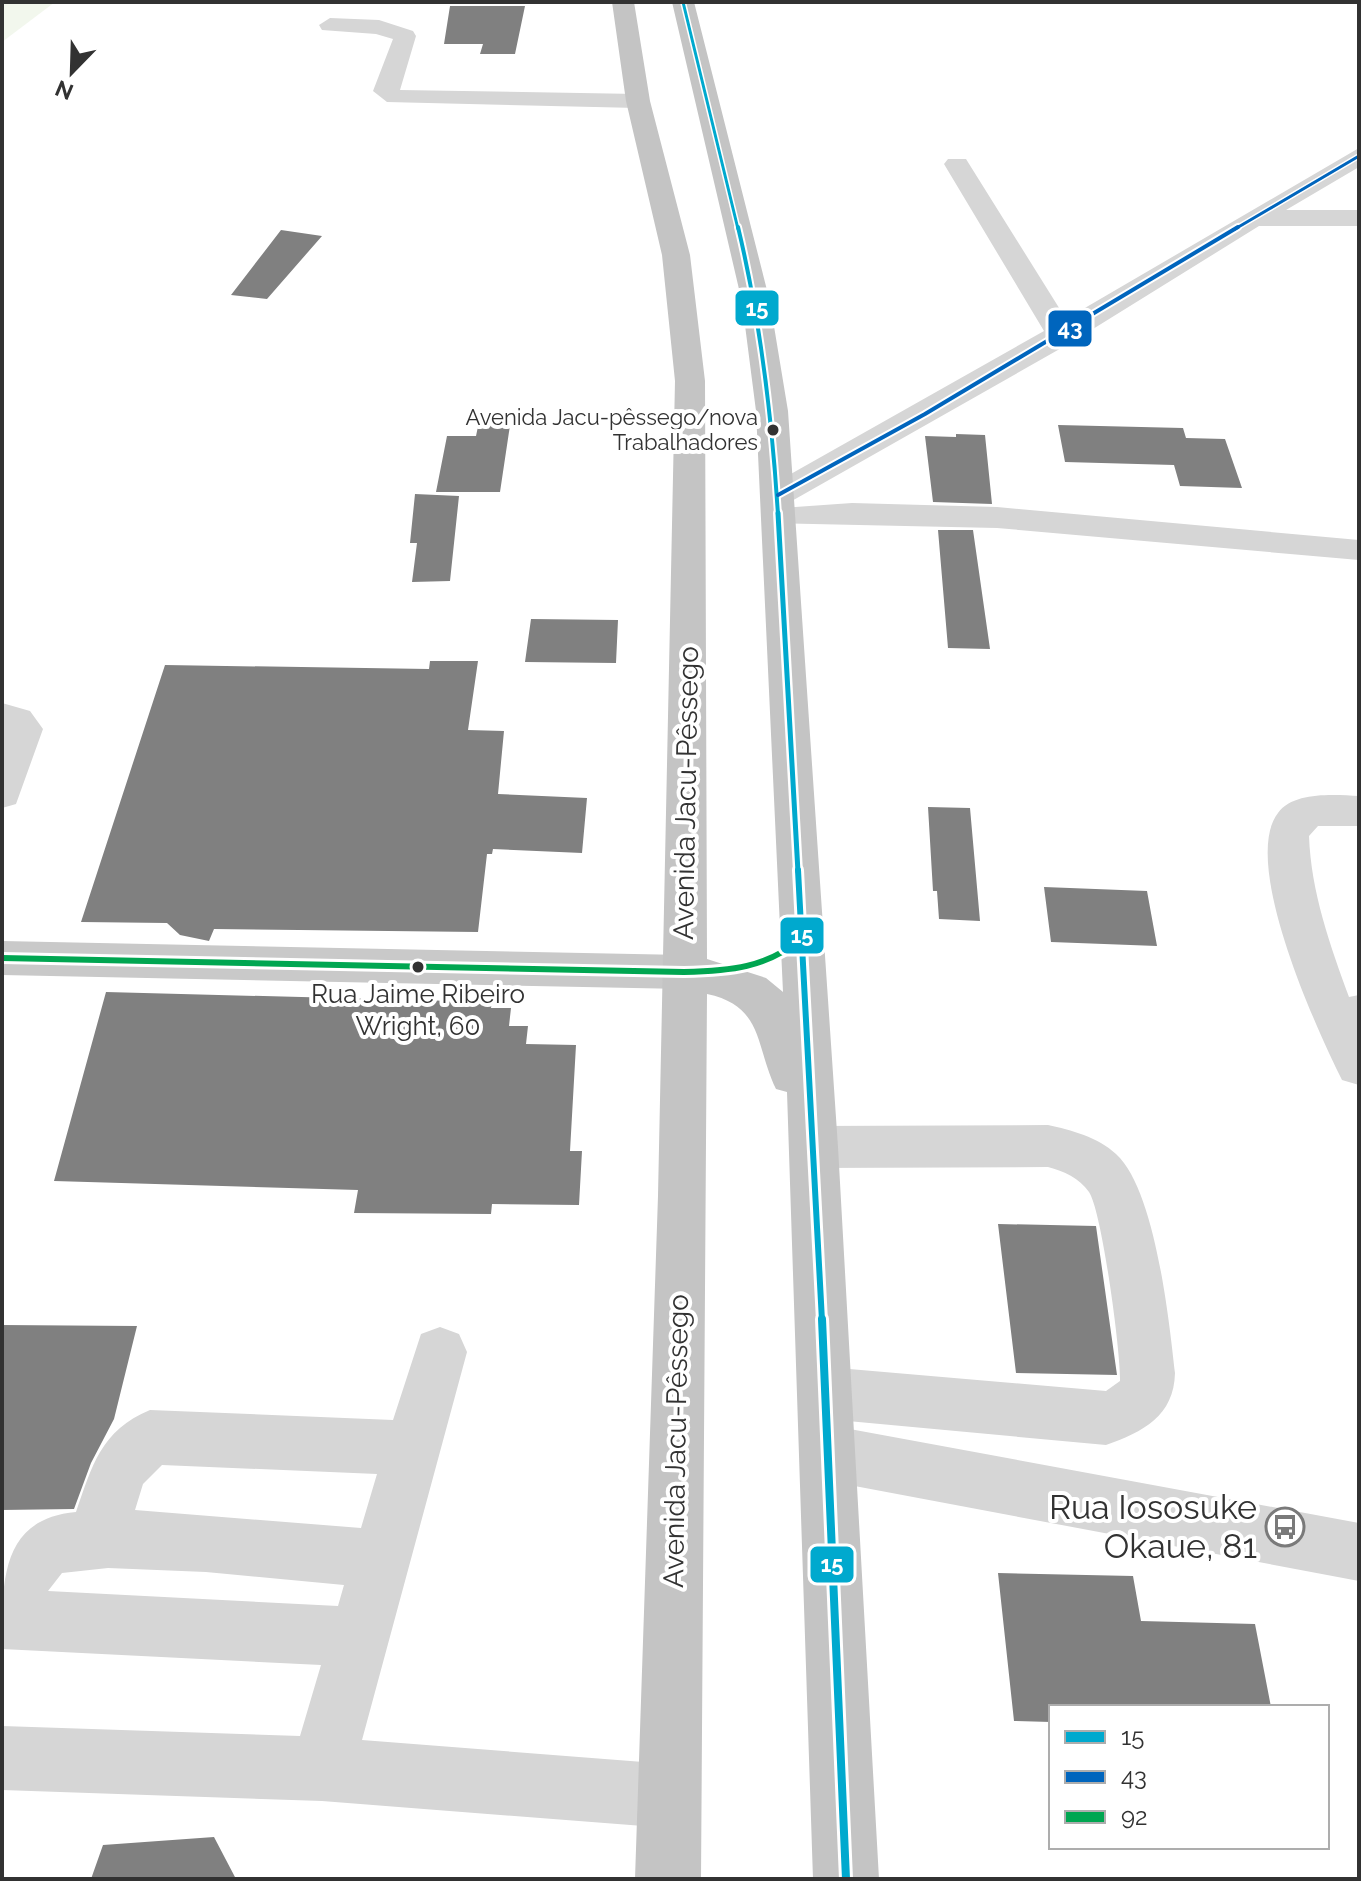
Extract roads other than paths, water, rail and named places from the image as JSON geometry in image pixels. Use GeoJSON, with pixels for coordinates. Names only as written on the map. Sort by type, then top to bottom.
{"type":"FeatureCollection","features":[{"type":"Feature","properties":{"kind":"highway","name":"Avenida Jacu-Pêssego"},"geometry":{"type":"LineString","coordinates":[[623,2],[638,101],[676,255],[690,381],[684,972],[668,1879]]}},
{"type":"Feature","properties":{"kind":"highway"},"geometry":{"type":"LineString","coordinates":[[683,2],[756,302],[772,411],[814,1147],[846,1879]]}},
{"type":"Feature","properties":{"kind":"highway"},"geometry":{"type":"LineString","coordinates":[[684,972],[755,967],[783,956],[803,938]]}},
{"type":"Feature","properties":{"kind":"highway"},"geometry":{"type":"LineString","coordinates":[[684,972],[730,982],[769,1003],[814,1147]]}},
{"type":"Feature","properties":{"kind":"main road"},"geometry":{"type":"LineString","coordinates":[[2,958],[684,972]]}},
{"type":"Feature","properties":{"kind":"street"},"geometry":{"type":"LineString","coordinates":[[330,25],[379,27],[405,36],[385,91],[395,97],[638,101]]}},
{"type":"Feature","properties":{"kind":"street"},"geometry":{"type":"LineString","coordinates":[[779,505],[878,442],[1062,336],[1252,218],[1359,156]]}},
{"type":"Feature","properties":{"kind":"street"},"geometry":{"type":"LineString","coordinates":[[957,164],[1062,336]]}},
{"type":"Feature","properties":{"kind":"street"},"geometry":{"type":"LineString","coordinates":[[1252,218],[1357,218]]}},
{"type":"Feature","properties":{"kind":"street"},"geometry":{"type":"LineString","coordinates":[[779,505],[988,516],[1359,550]]}},
{"type":"Feature","properties":{"kind":"street"},"geometry":{"type":"LineString","coordinates":[[2,716],[16,720],[24,729],[2,794]]}},
{"type":"Feature","properties":{"kind":"street"},"geometry":{"type":"LineString","coordinates":[[1359,811],[1310,812],[1293,823],[1286,842],[1310,954],[1347,1016],[1359,1066]]}},
{"type":"Feature","properties":{"kind":"street"},"geometry":{"type":"LineString","coordinates":[[814,1147],[1048,1146],[1075,1152],[1096,1164],[1116,1189],[1146,1349],[1148,1384],[1132,1409],[1106,1418],[826,1393]]}},
{"type":"Feature","properties":{"kind":"street"},"geometry":{"type":"LineString","coordinates":[[322,1769],[440,1352]]}},
{"type":"Feature","properties":{"kind":"street"},"geometry":{"type":"LineString","coordinates":[[97,1537],[120,1467],[150,1437],[413,1448]]}},
{"type":"Feature","properties":{"kind":"street"},"geometry":{"type":"LineString","coordinates":[[828,1453],[1359,1552]]}},
{"type":"Feature","properties":{"kind":"street"},"geometry":{"type":"LineString","coordinates":[[360,1637],[5,1618],[37,1557],[49,1547],[72,1539],[97,1537],[382,1559]]}},
{"type":"Feature","properties":{"kind":"street"},"geometry":{"type":"LineString","coordinates":[[2,1758],[322,1769],[669,1796]]}},
{"type":"Feature","properties":{"kind":"place","name":"Avenida Jacu-pêssego/nova Trabalhadores"},"geometry":{"type":"Point","coordinates":[773,430]}},
{"type":"Feature","properties":{"kind":"place","name":"Rua Jaime Ribeiro Wright, 60"},"geometry":{"type":"Point","coordinates":[418,967]}},
{"type":"Feature","properties":{"kind":"place","name":"Rua Iososuke Okaue, 81"},"geometry":{"type":"Point","coordinates":[1285,1527]}}]}
